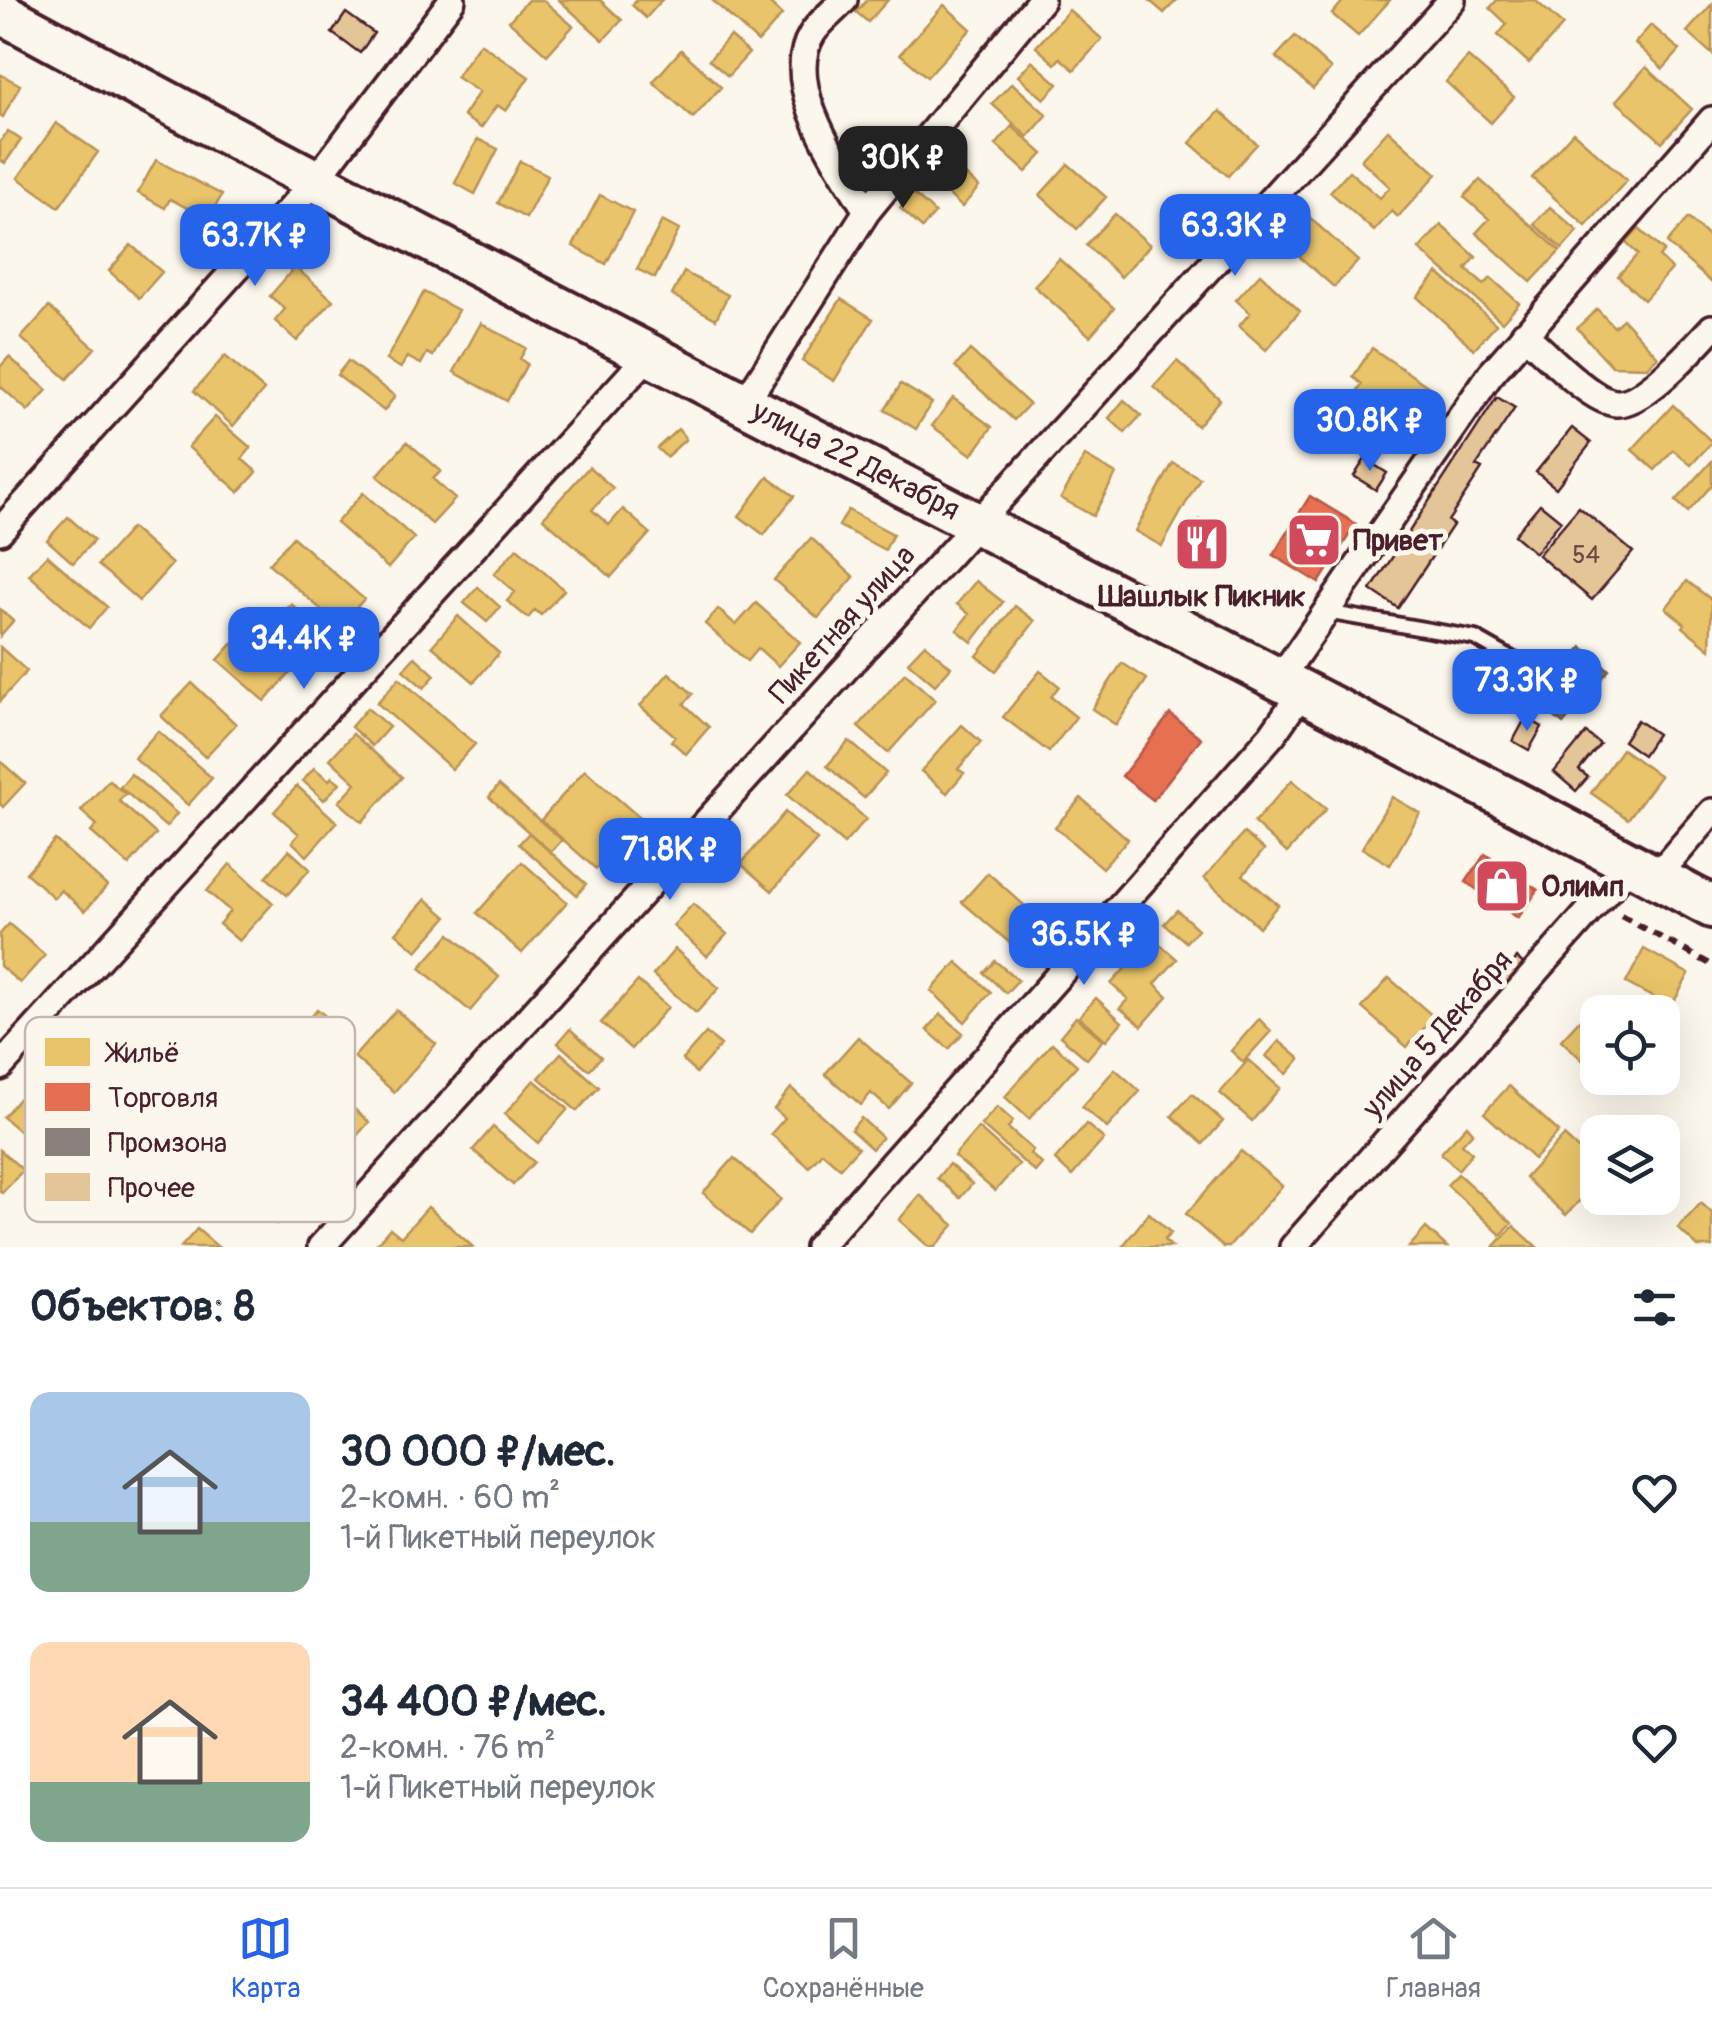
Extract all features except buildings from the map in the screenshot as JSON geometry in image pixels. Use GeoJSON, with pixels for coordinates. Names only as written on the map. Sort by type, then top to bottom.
{"type":"FeatureCollection","features":[{"type":"Feature","properties":{"kind":"main road","name":"улица 22 Декабря"},"geometry":{"type":"LineString","coordinates":[[7,10],[315,181],[978,522],[1712,907]]}},
{"type":"Feature","properties":{"kind":"street"},"geometry":{"type":"LineString","coordinates":[[0,531],[315,181],[452,0]]}},
{"type":"Feature","properties":{"kind":"street"},"geometry":{"type":"LineString","coordinates":[[844,0],[810,36],[802,78],[813,117],[867,211]]}},
{"type":"Feature","properties":{"kind":"street"},"geometry":{"type":"LineString","coordinates":[[744,404],[867,211],[1042,0]]}},
{"type":"Feature","properties":{"kind":"street","name":"Пикетная улица"},"geometry":{"type":"LineString","coordinates":[[355,1209],[1452,0]]}},
{"type":"Feature","properties":{"kind":"street"},"geometry":{"type":"LineString","coordinates":[[818,1247],[1272,735],[1290,686],[1326,612],[1490,374],[1712,120]]}},
{"type":"Feature","properties":{"kind":"street"},"geometry":{"type":"LineString","coordinates":[[1524,334],[1596,396],[1615,404],[1637,399],[1712,328]]}},
{"type":"Feature","properties":{"kind":"street"},"geometry":{"type":"LineString","coordinates":[[45,1017],[648,354]]}},
{"type":"Feature","properties":{"kind":"street","name":"улица 5 Декабря"},"geometry":{"type":"LineString","coordinates":[[1292,1247],[1597,903],[1643,871],[1712,812]]}},
{"type":"Feature","properties":{"kind":"street"},"geometry":{"type":"LineString","coordinates":[[0,1066],[25,1039]]}},
{"type":"Feature","properties":{"kind":"street","name":"Пикетная улица"},"geometry":{"type":"LineString","coordinates":[[321,1247],[344,1222]]}},
{"type":"Feature","properties":{"kind":"lane"},"geometry":{"type":"LineString","coordinates":[[1326,612],[1475,638],[1532,670]]}},
{"type":"Feature","properties":{"kind":"path"},"geometry":{"type":"LineString","coordinates":[[1597,903],[1712,965]]}},
{"type":"Feature","properties":{"kind":"place","name":"Привет"},"geometry":{"type":"Point","coordinates":[1314,540]}},
{"type":"Feature","properties":{"kind":"place","name":"Шашлык Пикник"},"geometry":{"type":"Point","coordinates":[1202,544]}},
{"type":"Feature","properties":{"kind":"place","name":"Олимп"},"geometry":{"type":"Point","coordinates":[1502,886]}}]}
